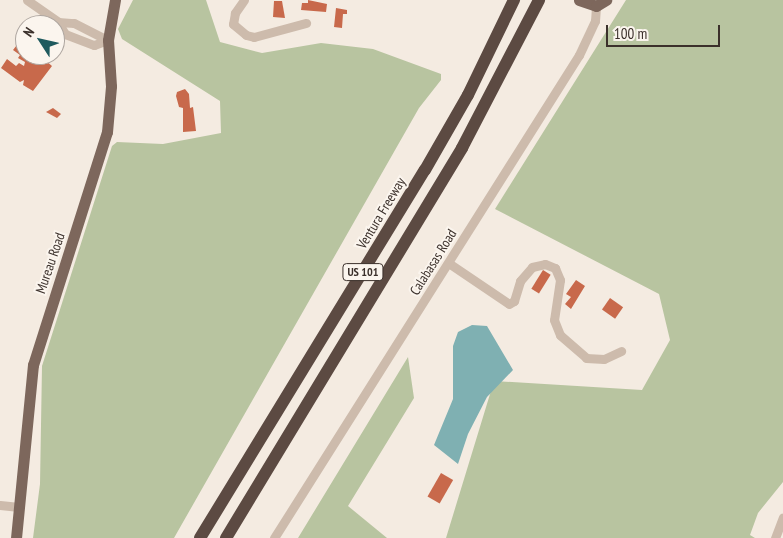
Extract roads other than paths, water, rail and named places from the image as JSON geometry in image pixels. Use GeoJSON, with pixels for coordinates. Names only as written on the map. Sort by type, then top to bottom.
{"type":"FeatureCollection","features":[{"type":"Feature","properties":{"kind":"highway","name":"Ventura Freeway"},"geometry":{"type":"LineString","coordinates":[[200,538],[430,162],[468,95],[514,0]]}},
{"type":"Feature","properties":{"kind":"highway","name":"US 101"},"geometry":{"type":"LineString","coordinates":[[226,538],[462,148],[538,0]]}},
{"type":"Feature","properties":{"kind":"main road","name":"Mureau Road"},"geometry":{"type":"LineString","coordinates":[[16,538],[33,366],[107,132],[111,86],[108,40],[115,0]]}},
{"type":"Feature","properties":{"kind":"main road"},"geometry":{"type":"LineString","coordinates":[[579,0],[601,3]]}},
{"type":"Feature","properties":{"kind":"street"},"geometry":{"type":"LineString","coordinates":[[28,0],[48,15]]}},
{"type":"Feature","properties":{"kind":"street"},"geometry":{"type":"LineString","coordinates":[[244,0],[235,13],[233,24],[246,35],[254,37],[306,23]]}},
{"type":"Feature","properties":{"kind":"street","name":"Calabasas Road"},"geometry":{"type":"LineString","coordinates":[[274,538],[450,264],[579,55],[601,3]]}},
{"type":"Feature","properties":{"kind":"street"},"geometry":{"type":"LineString","coordinates":[[65,22],[74,23],[108,40]]}},
{"type":"Feature","properties":{"kind":"street"},"geometry":{"type":"LineString","coordinates":[[65,34],[94,45],[108,40]]}},
{"type":"Feature","properties":{"kind":"street"},"geometry":{"type":"LineString","coordinates":[[450,264],[509,304],[514,301],[520,281],[532,266],[545,264],[555,268],[560,280],[554,320],[560,335],[586,358],[604,360],[621,351]]}},
{"type":"Feature","properties":{"kind":"street"},"geometry":{"type":"LineString","coordinates":[[0,505],[19,507]]}},
{"type":"Feature","properties":{"kind":"street"},"geometry":{"type":"LineString","coordinates":[[775,538],[783,517]]}},
{"type":"Feature","properties":{"kind":"water"},"geometry":{"type":"Polygon","coordinates":[[[472,325],[487,326],[513,370],[487,397],[468,434],[458,464],[434,445],[453,399],[453,346],[458,332],[472,325]]]}}]}
